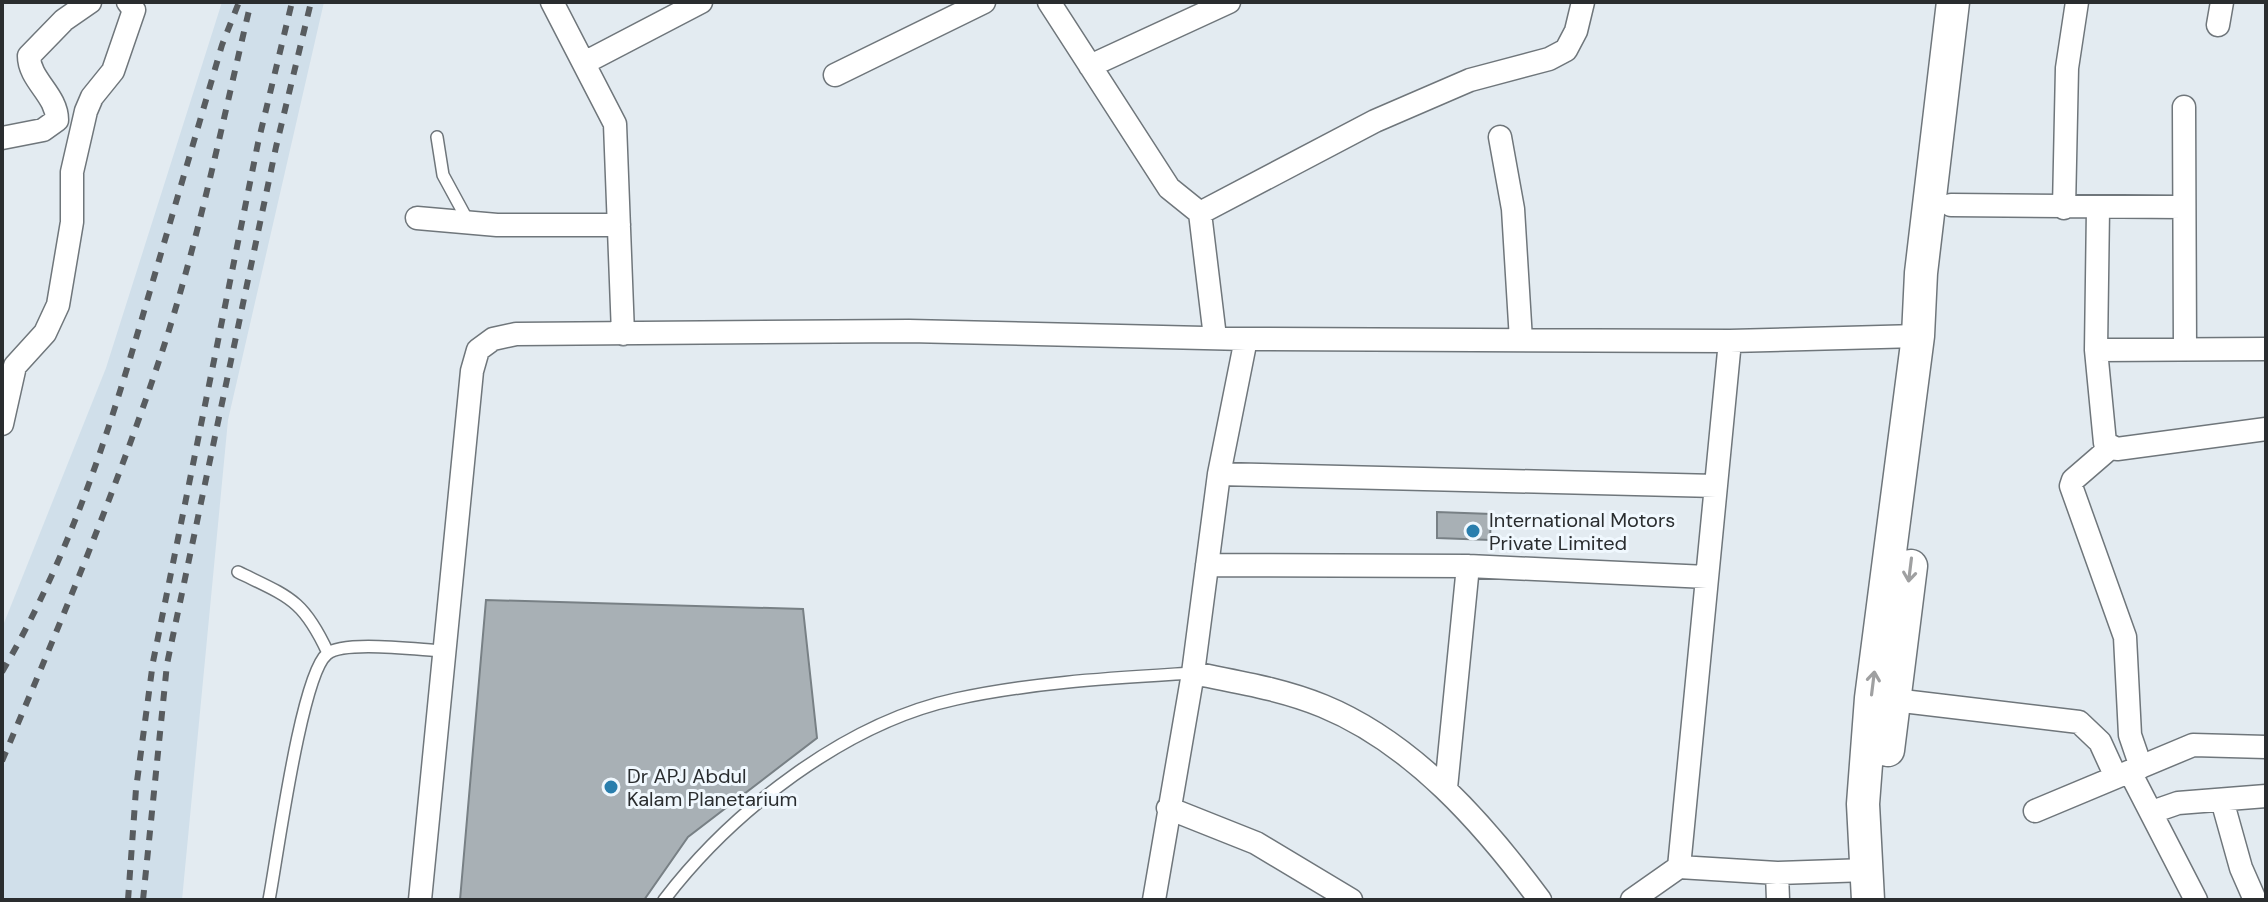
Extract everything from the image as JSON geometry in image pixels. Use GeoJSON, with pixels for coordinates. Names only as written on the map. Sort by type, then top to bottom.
{"type":"FeatureCollection","features":[{"type":"Feature","properties":{"kind":"main road"},"geometry":{"type":"LineString","coordinates":[[1867,885],[1863,804],[1871,698],[1918,336],[1921,273],[1953,2]]}},
{"type":"Feature","properties":{"kind":"main road"},"geometry":{"type":"LineString","coordinates":[[1887,900],[1883,817],[1894,700],[1930,410],[1974,2]]}},
{"type":"Feature","properties":{"kind":"street"},"geometry":{"type":"LineString","coordinates":[[2,138],[43,130],[57,120],[53,101],[29,66],[29,56],[64,20],[90,2]]}},
{"type":"Feature","properties":{"kind":"street"},"geometry":{"type":"LineString","coordinates":[[2,424],[15,366],[45,333],[58,305],[71,237],[72,172],[77,147],[92,97],[120,57],[134,10],[128,2]]}},
{"type":"Feature","properties":{"kind":"street"},"geometry":{"type":"LineString","coordinates":[[552,2],[586,62],[615,124],[623,334]]}},
{"type":"Feature","properties":{"kind":"street"},"geometry":{"type":"LineString","coordinates":[[586,62],[701,2]]}},
{"type":"Feature","properties":{"kind":"street"},"geometry":{"type":"LineString","coordinates":[[835,75],[984,2]]}},
{"type":"Feature","properties":{"kind":"street"},"geometry":{"type":"LineString","coordinates":[[1049,2],[1169,188],[1200,213],[1215,337]]}},
{"type":"Feature","properties":{"kind":"street"},"geometry":{"type":"LineString","coordinates":[[1090,66],[1229,2]]}},
{"type":"Feature","properties":{"kind":"street"},"geometry":{"type":"LineString","coordinates":[[1200,213],[1375,121],[1470,80],[1549,59],[1566,50],[1576,31],[1583,2]]}},
{"type":"Feature","properties":{"kind":"street"},"geometry":{"type":"LineString","coordinates":[[2064,208],[2067,68],[2077,2]]}},
{"type":"Feature","properties":{"kind":"street"},"geometry":{"type":"LineString","coordinates":[[2218,25],[2222,2]]}},
{"type":"Feature","properties":{"kind":"street"},"geometry":{"type":"LineString","coordinates":[[2184,107],[2182,207],[2185,349]]}},
{"type":"Feature","properties":{"kind":"street"},"geometry":{"type":"LineString","coordinates":[[1500,137],[1513,209],[1521,340]]}},
{"type":"Feature","properties":{"kind":"street"},"geometry":{"type":"LineString","coordinates":[[1951,205],[2098,209],[2182,207]]}},
{"type":"Feature","properties":{"kind":"street"},"geometry":{"type":"LineString","coordinates":[[2098,209],[2096,350],[2103,436],[2110,448]]}},
{"type":"Feature","properties":{"kind":"street"},"geometry":{"type":"LineString","coordinates":[[417,218],[619,225]]}},
{"type":"Feature","properties":{"kind":"street"},"geometry":{"type":"LineString","coordinates":[[420,900],[471,387],[478,350],[493,339],[516,334],[909,331],[1246,339],[1730,341],[1918,336]]}},
{"type":"Feature","properties":{"kind":"street"},"geometry":{"type":"LineString","coordinates":[[1154,900],[1193,673],[1219,474],[1246,339]]}},
{"type":"Feature","properties":{"kind":"street"},"geometry":{"type":"LineString","coordinates":[[1679,867],[1730,341]]}},
{"type":"Feature","properties":{"kind":"street"},"geometry":{"type":"LineString","coordinates":[[2096,350],[2266,349]]}},
{"type":"Feature","properties":{"kind":"street"},"geometry":{"type":"LineString","coordinates":[[2129,772],[2125,637],[2071,486],[2073,480],[2110,448],[2266,429]]}},
{"type":"Feature","properties":{"kind":"street"},"geometry":{"type":"LineString","coordinates":[[1219,474],[1716,486]]}},
{"type":"Feature","properties":{"kind":"street"},"geometry":{"type":"LineString","coordinates":[[1207,565],[1468,566],[1707,577]]}},
{"type":"Feature","properties":{"kind":"street"},"geometry":{"type":"LineString","coordinates":[[1446,788],[1468,566]]}},
{"type":"Feature","properties":{"kind":"street"},"geometry":{"type":"LineString","coordinates":[[1193,673],[1274,690],[1324,707],[1366,729],[1446,788],[1506,854],[1540,900]]}},
{"type":"Feature","properties":{"kind":"street"},"geometry":{"type":"LineString","coordinates":[[1894,700],[2079,722],[2129,772],[2196,900]]}},
{"type":"Feature","properties":{"kind":"street"},"geometry":{"type":"LineString","coordinates":[[2035,811],[2193,745],[2266,747]]}},
{"type":"Feature","properties":{"kind":"street"},"geometry":{"type":"LineString","coordinates":[[2152,812],[2178,803],[2266,796]]}},
{"type":"Feature","properties":{"kind":"street"},"geometry":{"type":"LineString","coordinates":[[2222,800],[2241,868],[2255,900]]}},
{"type":"Feature","properties":{"kind":"street"},"geometry":{"type":"LineString","coordinates":[[1168,808],[1256,843],[1351,900]]}},
{"type":"Feature","properties":{"kind":"street"},"geometry":{"type":"LineString","coordinates":[[1632,900],[1679,867],[1777,873],[1867,885]]}},
{"type":"Feature","properties":{"kind":"street"},"geometry":{"type":"LineString","coordinates":[[1777,873],[1778,900]]}},
{"type":"Feature","properties":{"kind":"lane"},"geometry":{"type":"LineString","coordinates":[[437,137],[443,175],[468,222]]}},
{"type":"Feature","properties":{"kind":"lane"},"geometry":{"type":"LineString","coordinates":[[238,572],[296,600],[313,620],[328,653]]}},
{"type":"Feature","properties":{"kind":"lane"},"geometry":{"type":"LineString","coordinates":[[269,900],[295,756],[316,669],[328,653],[346,648],[443,651]]}},
{"type":"Feature","properties":{"kind":"lane"},"geometry":{"type":"LineString","coordinates":[[664,900],[687,869],[743,816],[825,753],[883,723],[954,699],[1073,681],[1193,673]]}},
{"type":"Feature","properties":{"kind":"shaded area"},"geometry":{"type":"Polygon","coordinates":[[[222,2],[324,2],[228,420],[182,900],[2,900],[2,628],[106,368],[222,2]]]}},
{"type":"Feature","properties":{"kind":"building"},"geometry":{"type":"Polygon","coordinates":[[[1437,512],[1491,514],[1490,540],[1437,538],[1437,512]]]}},
{"type":"Feature","properties":{"kind":"building","name":"Dr APJ Abdul Kalam Planetarium"},"geometry":{"type":"Polygon","coordinates":[[[486,600],[803,609],[817,738],[688,837],[644,900],[460,900],[486,600]]]}},
{"type":"Feature","properties":{"kind":"railway"},"geometry":{"type":"LineString","coordinates":[[2,672],[48,583],[103,445],[222,45],[239,2]]}},
{"type":"Feature","properties":{"kind":"railway"},"geometry":{"type":"LineString","coordinates":[[2,761],[106,509],[161,355],[199,224],[251,2]]}},
{"type":"Feature","properties":{"kind":"railway"},"geometry":{"type":"LineString","coordinates":[[128,900],[136,789],[153,662],[258,143],[292,2]]}},
{"type":"Feature","properties":{"kind":"railway"},"geometry":{"type":"LineString","coordinates":[[143,900],[167,664],[276,147],[311,2]]}},
{"type":"Feature","properties":{"kind":"place","name":"International Motors Private Limited"},"geometry":{"type":"Point","coordinates":[1473,531]}},
{"type":"Feature","properties":{"kind":"place","name":"Dr APJ Abdul Kalam Planetarium"},"geometry":{"type":"Point","coordinates":[611,787]}}]}
